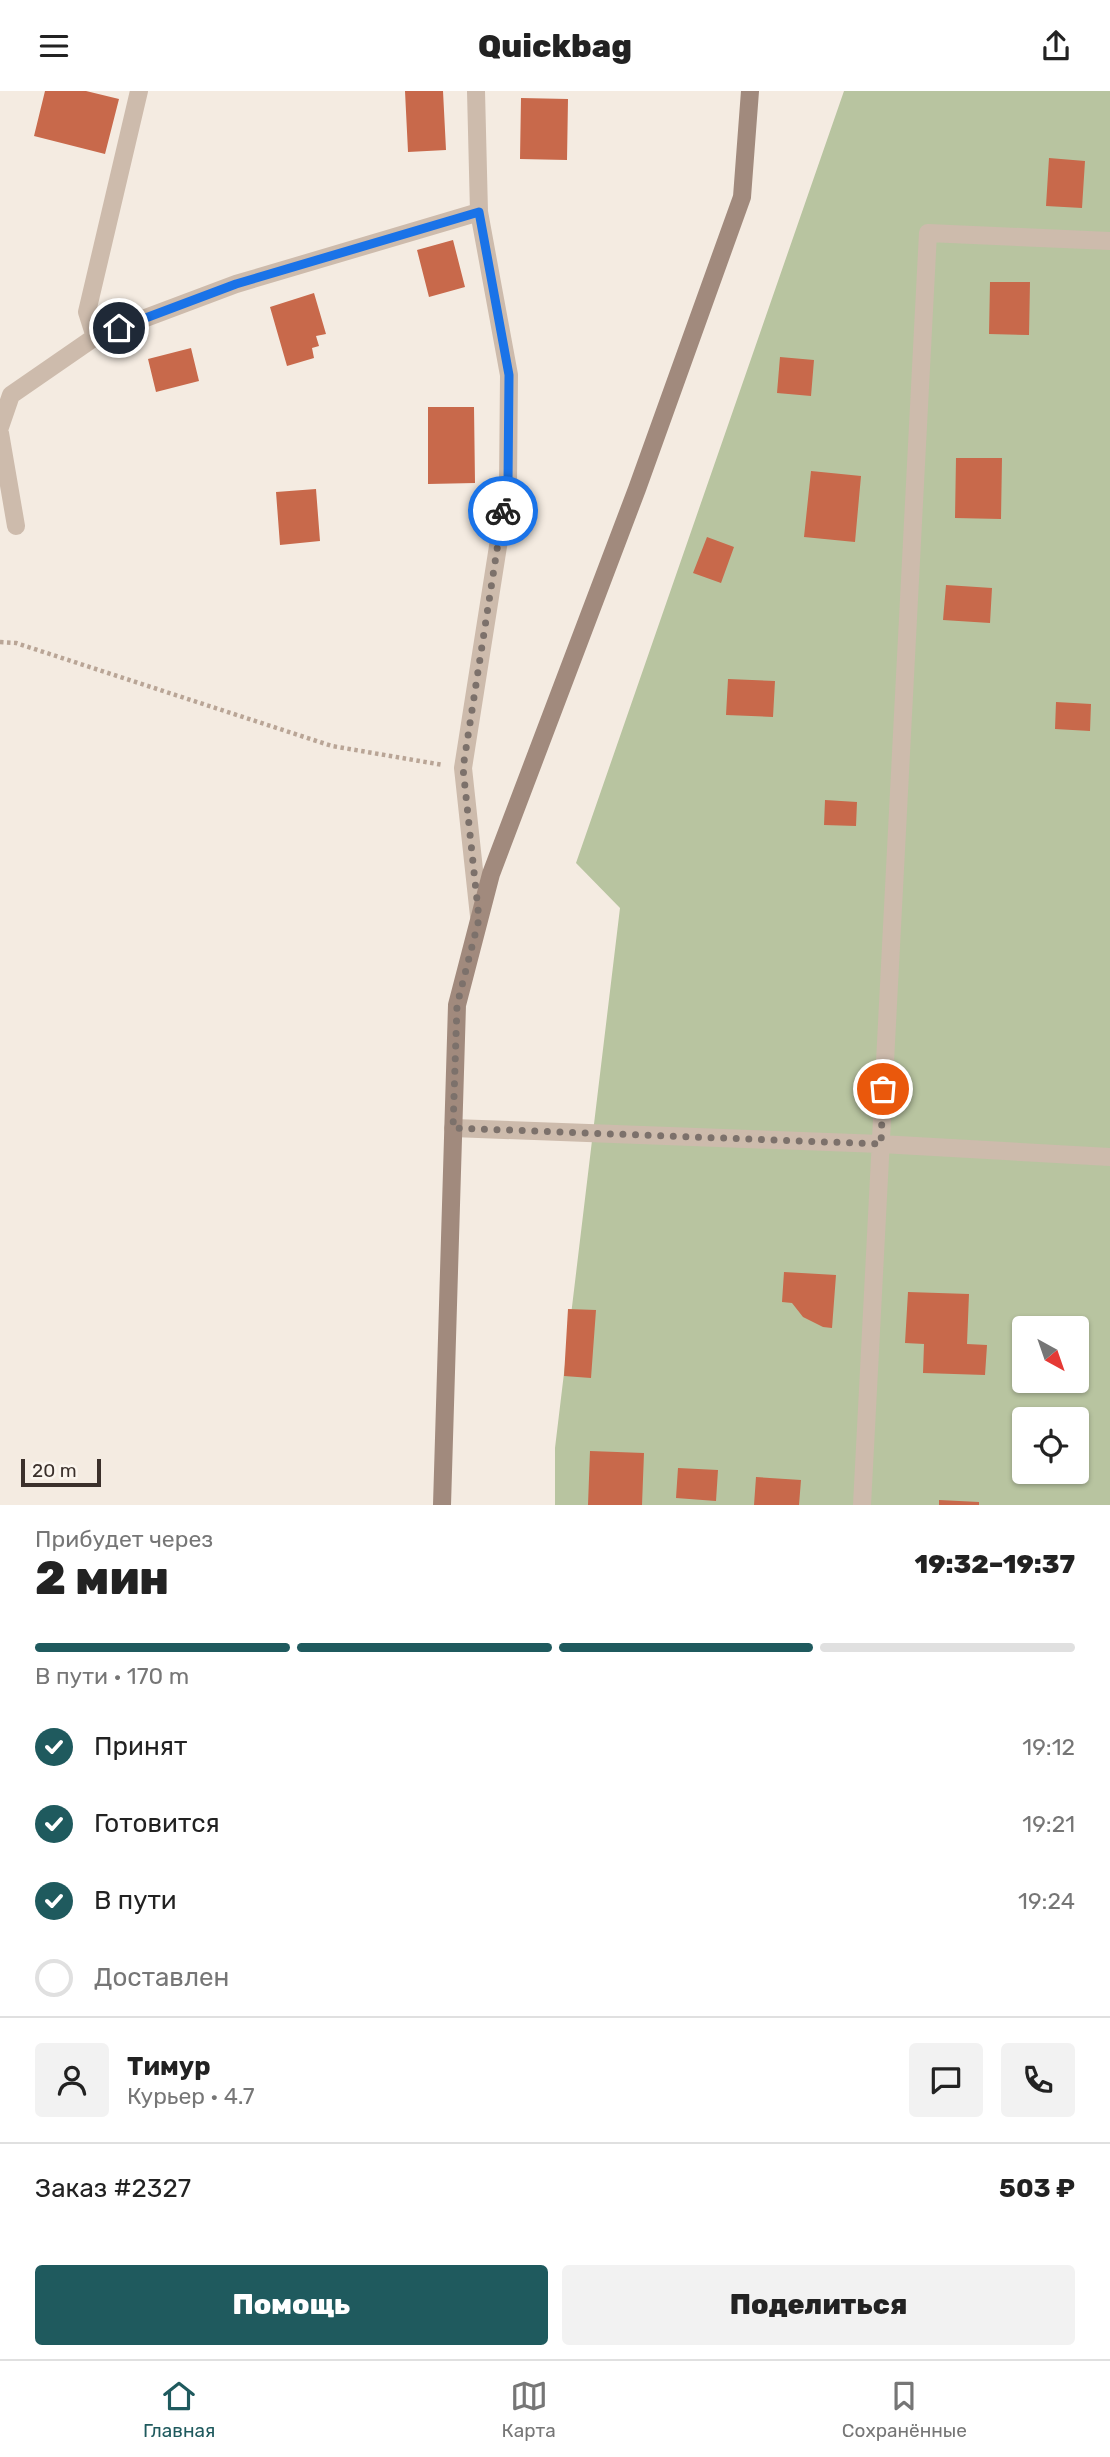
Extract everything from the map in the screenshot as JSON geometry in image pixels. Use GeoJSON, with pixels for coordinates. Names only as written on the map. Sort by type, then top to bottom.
{"type":"FeatureCollection","features":[{"type":"Feature","properties":{"kind":"street"},"geometry":{"type":"LineString","coordinates":[[95,337],[87,312],[139,91]]}},
{"type":"Feature","properties":{"kind":"street"},"geometry":{"type":"LineString","coordinates":[[476,91],[479,212],[509,375],[508,483],[463,768],[479,919]]}},
{"type":"Feature","properties":{"kind":"street"},"geometry":{"type":"LineString","coordinates":[[442,1505],[457,1005],[491,874],[632,502],[742,197],[750,91]]}},
{"type":"Feature","properties":{"kind":"street"},"geometry":{"type":"LineString","coordinates":[[0,427],[11,395],[95,337],[236,284],[479,212]]}},
{"type":"Feature","properties":{"kind":"street"},"geometry":{"type":"LineString","coordinates":[[862,1505],[928,233],[1110,241]]}},
{"type":"Feature","properties":{"kind":"street"},"geometry":{"type":"LineString","coordinates":[[0,433],[16,526]]}},
{"type":"Feature","properties":{"kind":"street"},"geometry":{"type":"LineString","coordinates":[[453,1128],[881,1144],[1110,1157]]}},
{"type":"Feature","properties":{"kind":"path"},"geometry":{"type":"LineString","coordinates":[[0,642],[16,643],[332,746],[463,768]]}},
{"type":"Feature","properties":{"kind":"green space"},"geometry":{"type":"Polygon","coordinates":[[[844,91],[1110,91],[1110,1505],[555,1505],[555,1448],[620,908],[576,863],[844,91]]]}},
{"type":"Feature","properties":{"kind":"building"},"geometry":{"type":"Polygon","coordinates":[[[45,91],[86,91],[119,99],[105,154],[34,136],[45,91]]]}},
{"type":"Feature","properties":{"kind":"building"},"geometry":{"type":"Polygon","coordinates":[[[405,91],[443,91],[446,150],[408,152],[405,91]]]}},
{"type":"Feature","properties":{"kind":"building"},"geometry":{"type":"Polygon","coordinates":[[[521,98],[568,99],[567,160],[520,159],[521,98]]]}},
{"type":"Feature","properties":{"kind":"building"},"geometry":{"type":"Polygon","coordinates":[[[1049,158],[1085,161],[1082,208],[1046,206],[1049,158]]]}},
{"type":"Feature","properties":{"kind":"building"},"geometry":{"type":"Polygon","coordinates":[[[453,240],[465,287],[429,297],[417,250],[453,240]]]}},
{"type":"Feature","properties":{"kind":"building"},"geometry":{"type":"Polygon","coordinates":[[[990,282],[1030,282],[1029,335],[989,334],[990,282]]]}},
{"type":"Feature","properties":{"kind":"building"},"geometry":{"type":"Polygon","coordinates":[[[314,293],[326,334],[316,336],[319,346],[312,348],[314,358],[287,366],[270,307],[314,293]]]}},
{"type":"Feature","properties":{"kind":"building"},"geometry":{"type":"Polygon","coordinates":[[[191,348],[199,381],[156,392],[148,359],[191,348]]]}},
{"type":"Feature","properties":{"kind":"building"},"geometry":{"type":"Polygon","coordinates":[[[780,357],[814,360],[811,396],[777,393],[780,357]]]}},
{"type":"Feature","properties":{"kind":"building"},"geometry":{"type":"Polygon","coordinates":[[[428,407],[474,407],[475,483],[428,484],[428,407]]]}},
{"type":"Feature","properties":{"kind":"building"},"geometry":{"type":"Polygon","coordinates":[[[956,458],[1002,458],[1001,519],[955,518],[956,458]]]}},
{"type":"Feature","properties":{"kind":"building"},"geometry":{"type":"Polygon","coordinates":[[[811,471],[861,476],[855,542],[804,537],[811,471]]]}},
{"type":"Feature","properties":{"kind":"building"},"geometry":{"type":"Polygon","coordinates":[[[316,489],[320,541],[280,545],[276,492],[316,489]]]}},
{"type":"Feature","properties":{"kind":"building"},"geometry":{"type":"Polygon","coordinates":[[[707,537],[734,547],[721,583],[693,573],[707,537]]]}},
{"type":"Feature","properties":{"kind":"building"},"geometry":{"type":"Polygon","coordinates":[[[946,585],[992,588],[990,623],[943,620],[946,585]]]}},
{"type":"Feature","properties":{"kind":"building"},"geometry":{"type":"Polygon","coordinates":[[[728,679],[775,681],[773,717],[726,715],[728,679]]]}},
{"type":"Feature","properties":{"kind":"building"},"geometry":{"type":"Polygon","coordinates":[[[1056,702],[1091,704],[1090,731],[1055,729],[1056,702]]]}},
{"type":"Feature","properties":{"kind":"building"},"geometry":{"type":"Polygon","coordinates":[[[825,800],[857,802],[856,826],[824,825],[825,800]]]}},
{"type":"Feature","properties":{"kind":"building"},"geometry":{"type":"Polygon","coordinates":[[[784,1272],[836,1275],[832,1328],[823,1327],[803,1317],[792,1303],[782,1302],[784,1272]]]}},
{"type":"Feature","properties":{"kind":"building"},"geometry":{"type":"Polygon","coordinates":[[[908,1292],[969,1294],[967,1344],[987,1345],[985,1375],[923,1373],[924,1344],[905,1343],[908,1292]]]}},
{"type":"Feature","properties":{"kind":"building"},"geometry":{"type":"Polygon","coordinates":[[[568,1309],[596,1310],[591,1378],[564,1376],[568,1309]]]}},
{"type":"Feature","properties":{"kind":"building"},"geometry":{"type":"Polygon","coordinates":[[[590,1451],[644,1453],[642,1505],[588,1505],[590,1451]]]}},
{"type":"Feature","properties":{"kind":"building"},"geometry":{"type":"Polygon","coordinates":[[[678,1468],[718,1470],[716,1501],[676,1498],[678,1468]]]}},
{"type":"Feature","properties":{"kind":"building"},"geometry":{"type":"Polygon","coordinates":[[[756,1477],[801,1480],[799,1505],[754,1505],[756,1477]]]}},
{"type":"Feature","properties":{"kind":"building"},"geometry":{"type":"Polygon","coordinates":[[[939,1500],[979,1502],[979,1505],[939,1505],[939,1500]]]}},
{"type":"Feature","properties":{"kind":"way so far"},"geometry":{"type":"LineString","coordinates":[[503,511],[463,768],[479,919],[457,1005],[453,1128],[881,1144],[883,1089]]}},
{"type":"Feature","properties":{"kind":"route"},"geometry":{"type":"LineString","coordinates":[[119,328],[236,284],[479,212],[509,375],[508,483],[503,511]]}}]}
